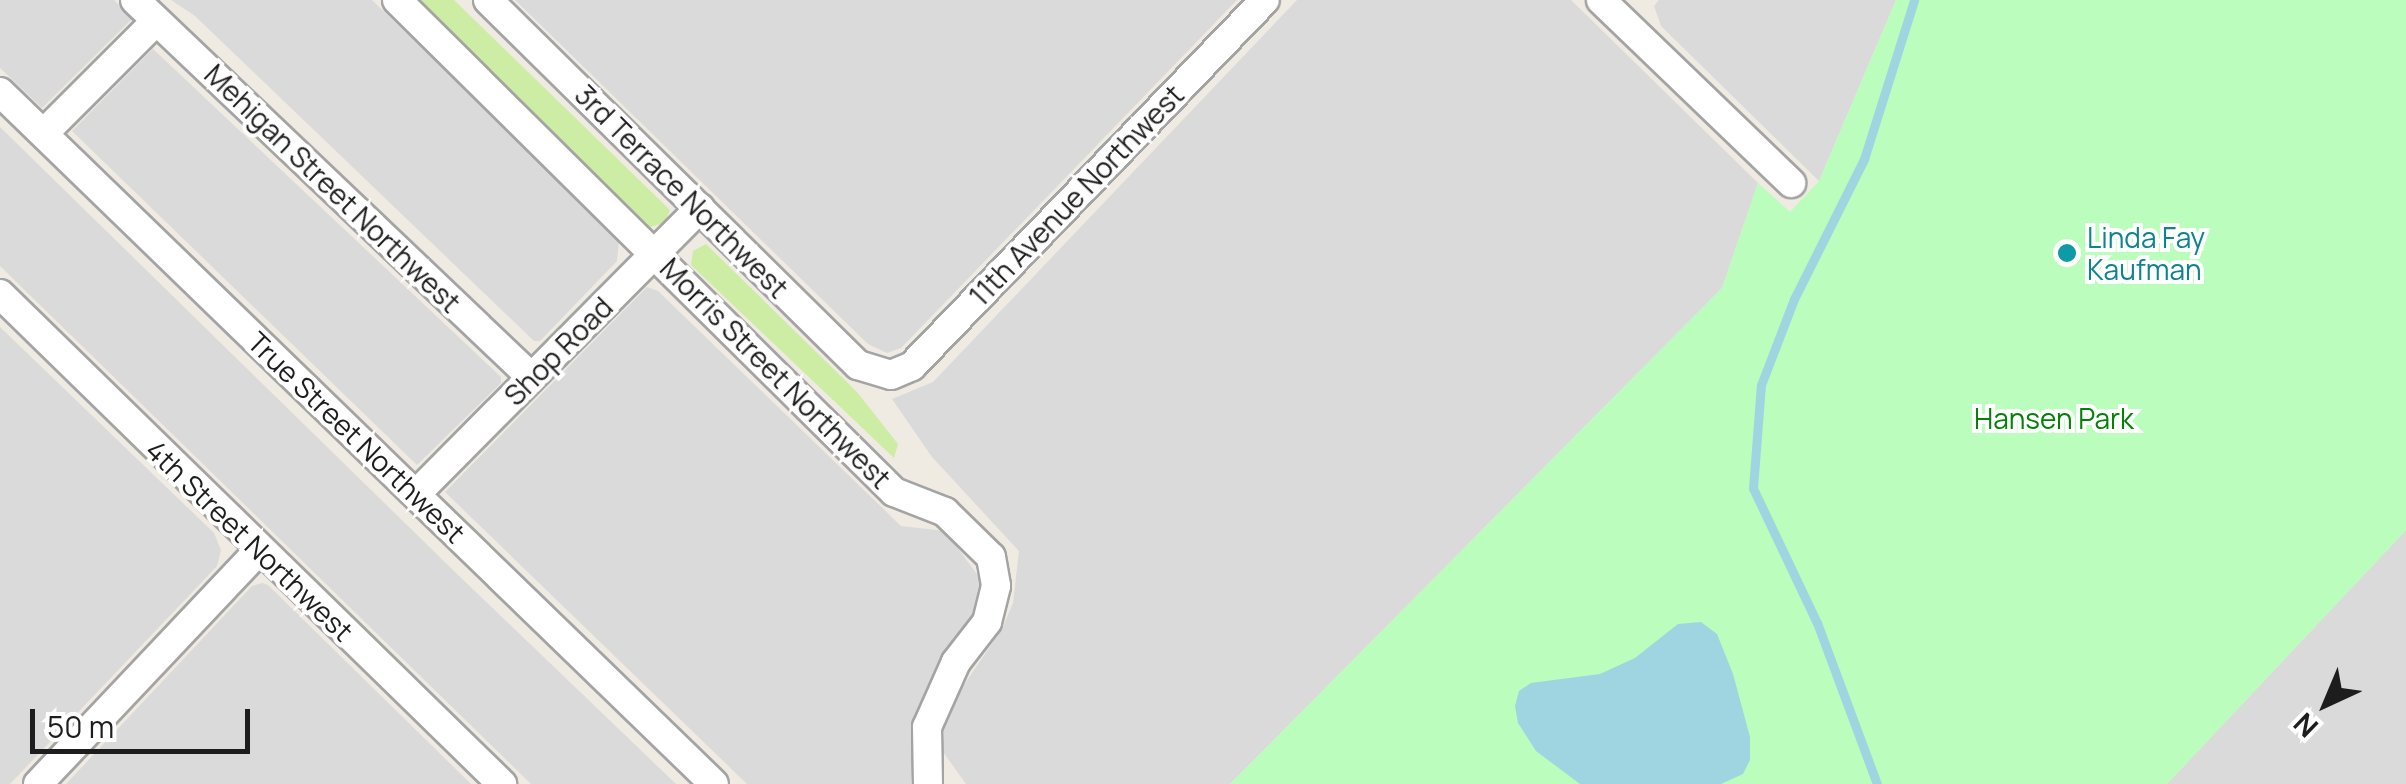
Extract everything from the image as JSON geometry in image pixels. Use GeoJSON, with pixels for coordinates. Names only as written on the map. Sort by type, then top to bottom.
{"type":"FeatureCollection","features":[{"type":"Feature","properties":{"kind":"street","name":"Mehigan Street Northwest"},"geometry":{"type":"LineString","coordinates":[[135,0],[531,376]]}},
{"type":"Feature","properties":{"kind":"street","name":"Morris Street Northwest"},"geometry":{"type":"LineString","coordinates":[[397,0],[894,492],[945,512],[991,557],[996,586],[987,622],[956,662],[928,727],[924,747],[928,784]]}},
{"type":"Feature","properties":{"kind":"street","name":"3rd Terrace Northwest"},"geometry":{"type":"LineString","coordinates":[[488,0],[858,366],[880,375]]}},
{"type":"Feature","properties":{"kind":"street","name":"11th Avenue Northwest"},"geometry":{"type":"LineString","coordinates":[[880,375],[892,376],[912,366],[1265,0]]}},
{"type":"Feature","properties":{"kind":"street"},"geometry":{"type":"LineString","coordinates":[[1613,4],[1791,184]]}},
{"type":"Feature","properties":{"kind":"street"},"geometry":{"type":"LineString","coordinates":[[44,133],[156,20]]}},
{"type":"Feature","properties":{"kind":"street","name":"True Street Northwest"},"geometry":{"type":"LineString","coordinates":[[0,92],[714,784]]}},
{"type":"Feature","properties":{"kind":"street","name":"Shop Road"},"geometry":{"type":"LineString","coordinates":[[416,494],[700,208]]}},
{"type":"Feature","properties":{"kind":"street","name":"4th Street Northwest"},"geometry":{"type":"LineString","coordinates":[[0,294],[502,784]]}},
{"type":"Feature","properties":{"kind":"street"},"geometry":{"type":"LineString","coordinates":[[38,784],[260,549]]}},
{"type":"Feature","properties":{"kind":"shaded area"},"geometry":{"type":"Polygon","coordinates":[[[0,0],[114,0],[132,19],[42,108],[0,68],[0,0]]]}},
{"type":"Feature","properties":{"kind":"shaded area"},"geometry":{"type":"Polygon","coordinates":[[[171,0],[372,0],[619,240],[617,261],[540,341],[534,341],[195,16],[171,0]]]}},
{"type":"Feature","properties":{"kind":"shaded area"},"geometry":{"type":"Polygon","coordinates":[[[515,0],[1237,0],[901,348],[887,353],[868,344],[515,0]]]}},
{"type":"Feature","properties":{"kind":"shaded area"},"geometry":{"type":"Polygon","coordinates":[[[1297,0],[1571,0],[1758,183],[1722,288],[1230,784],[966,784],[936,742],[955,698],[1002,629],[1013,603],[1019,551],[932,457],[892,399],[933,382],[1297,0]]]}},
{"type":"Feature","properties":{"kind":"shaded area"},"geometry":{"type":"Polygon","coordinates":[[[1659,0],[1896,0],[1819,181],[1661,26],[1654,6],[1659,0]]]}},
{"type":"Feature","properties":{"kind":"shaded area"},"geometry":{"type":"Polygon","coordinates":[[[153,49],[501,377],[501,383],[417,465],[72,131],[153,49]]]}},
{"type":"Feature","properties":{"kind":"shaded area"},"geometry":{"type":"Polygon","coordinates":[[[0,127],[676,784],[531,784],[0,266],[0,127]]]}},
{"type":"Feature","properties":{"kind":"shaded area"},"geometry":{"type":"Polygon","coordinates":[[[647,287],[658,291],[901,526],[945,531],[982,581],[981,603],[922,700],[916,720],[922,784],[747,784],[445,492],[647,287]]]}},
{"type":"Feature","properties":{"kind":"shaded area"},"geometry":{"type":"Polygon","coordinates":[[[0,327],[214,533],[221,550],[217,566],[10,784],[0,784],[0,327]]]}},
{"type":"Feature","properties":{"kind":"shaded area"},"geometry":{"type":"Polygon","coordinates":[[[2406,530],[2406,784],[2167,784],[2406,530]]]}},
{"type":"Feature","properties":{"kind":"shaded area"},"geometry":{"type":"Polygon","coordinates":[[[262,583],[471,784],[66,784],[252,586],[262,583]]]}},
{"type":"Feature","properties":{"kind":"green space"},"geometry":{"type":"Polygon","coordinates":[[[418,0],[454,0],[670,210],[665,223],[650,227],[418,0]]]}},
{"type":"Feature","properties":{"kind":"green space","name":"Hansen Park"},"geometry":{"type":"Polygon","coordinates":[[[1896,0],[2406,0],[2406,530],[2167,784],[1230,784],[1722,288],[1758,183],[1790,212],[1819,181],[1896,0]]]}},
{"type":"Feature","properties":{"kind":"green space"},"geometry":{"type":"Polygon","coordinates":[[[706,244],[857,392],[898,444],[894,458],[691,265],[693,251],[706,244]]]}},
{"type":"Feature","properties":{"kind":"water"},"geometry":{"type":"Polygon","coordinates":[[[1701,622],[1717,634],[1733,674],[1750,737],[1750,760],[1743,774],[1721,784],[1580,784],[1536,751],[1518,723],[1515,706],[1519,691],[1531,683],[1600,674],[1635,658],[1678,624],[1701,622]]]}},
{"type":"Feature","properties":{"kind":"waterway"},"geometry":{"type":"LineString","coordinates":[[1877,784],[1817,623],[1753,488],[1761,385],[1794,299],[1864,159],[1914,0]]}},
{"type":"Feature","properties":{"kind":"place","name":"Linda Fay Kaufman"},"geometry":{"type":"Point","coordinates":[2067,253]}}]}
